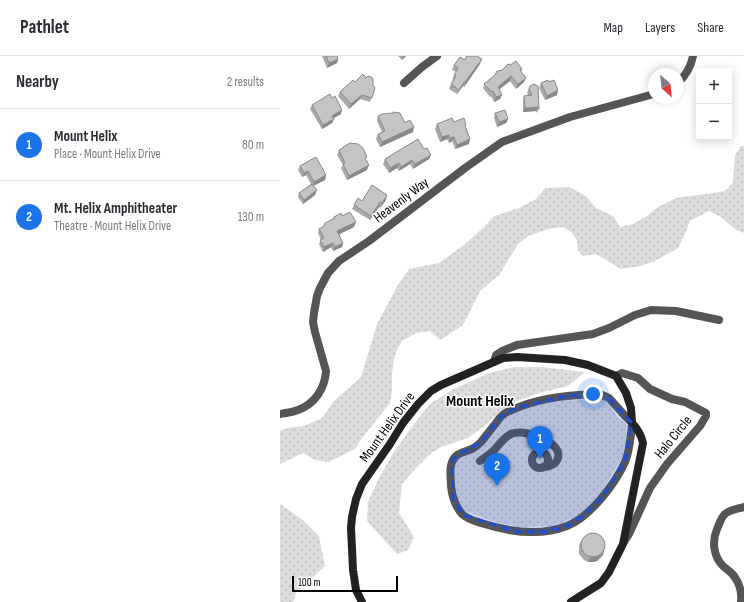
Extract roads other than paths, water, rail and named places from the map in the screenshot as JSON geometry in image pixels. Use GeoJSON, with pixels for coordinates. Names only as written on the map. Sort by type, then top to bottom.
{"type":"FeatureCollection","features":[{"type":"Feature","properties":{"kind":"street"},"geometry":{"type":"LineString","coordinates":[[404,83],[437,56]]}},
{"type":"Feature","properties":{"kind":"street"},"geometry":{"type":"LineString","coordinates":[[684,76],[690,67],[693,56]]}},
{"type":"Feature","properties":{"kind":"street","name":"Heavenly Way"},"geometry":{"type":"LineString","coordinates":[[280,414],[299,410],[308,405],[322,388],[326,371],[314,322],[315,305],[324,280],[339,261],[502,142],[570,117],[648,96]]}},
{"type":"Feature","properties":{"kind":"street"},"geometry":{"type":"LineString","coordinates":[[494,362],[496,355],[517,345],[593,334],[609,328],[634,315],[651,310],[676,310],[719,320]]}},
{"type":"Feature","properties":{"kind":"street","name":"Mount Helix Drive"},"geometry":{"type":"LineString","coordinates":[[362,602],[356,590],[353,570],[351,528],[354,506],[362,484],[390,444],[402,423],[422,399],[441,385],[503,358],[517,357],[564,360],[588,365],[616,376]]}},
{"type":"Feature","properties":{"kind":"street","name":"Halo Circle"},"geometry":{"type":"LineString","coordinates":[[616,376],[622,373],[638,378],[650,389],[672,399],[685,402],[706,414],[695,433],[667,464],[650,488],[623,544]]}},
{"type":"Feature","properties":{"kind":"street"},"geometry":{"type":"LineString","coordinates":[[571,602],[601,583],[609,572],[623,544],[643,443],[642,436],[637,428],[632,423],[626,417],[609,398],[595,394],[570,395],[538,401],[503,414],[480,443],[457,455],[452,462],[450,473],[453,499],[463,515],[472,520],[517,532],[546,532],[568,526],[583,516],[603,497],[625,461],[631,435],[632,423],[631,408],[626,393],[616,376]]}},
{"type":"Feature","properties":{"kind":"street"},"geometry":{"type":"LineString","coordinates":[[480,461],[495,450],[506,437],[515,433],[522,433],[541,438],[548,441],[555,447],[558,453],[556,462],[551,466],[543,467]]}},
{"type":"Feature","properties":{"kind":"street"},"geometry":{"type":"LineString","coordinates":[[741,602],[742,595],[739,585],[734,577],[716,557],[714,540],[715,534],[724,515],[728,512],[744,507]]}},
{"type":"Feature","properties":{"kind":"place","name":"Mount Helix"},"geometry":{"type":"Point","coordinates":[540,459]}},
{"type":"Feature","properties":{"kind":"place","name":"Mt. Helix Amphitheater"},"geometry":{"type":"Point","coordinates":[497,486]}},
{"type":"Feature","properties":{"kind":"district","name":"Mount Helix"},"geometry":{"type":"Point","coordinates":[480,401]}}]}
